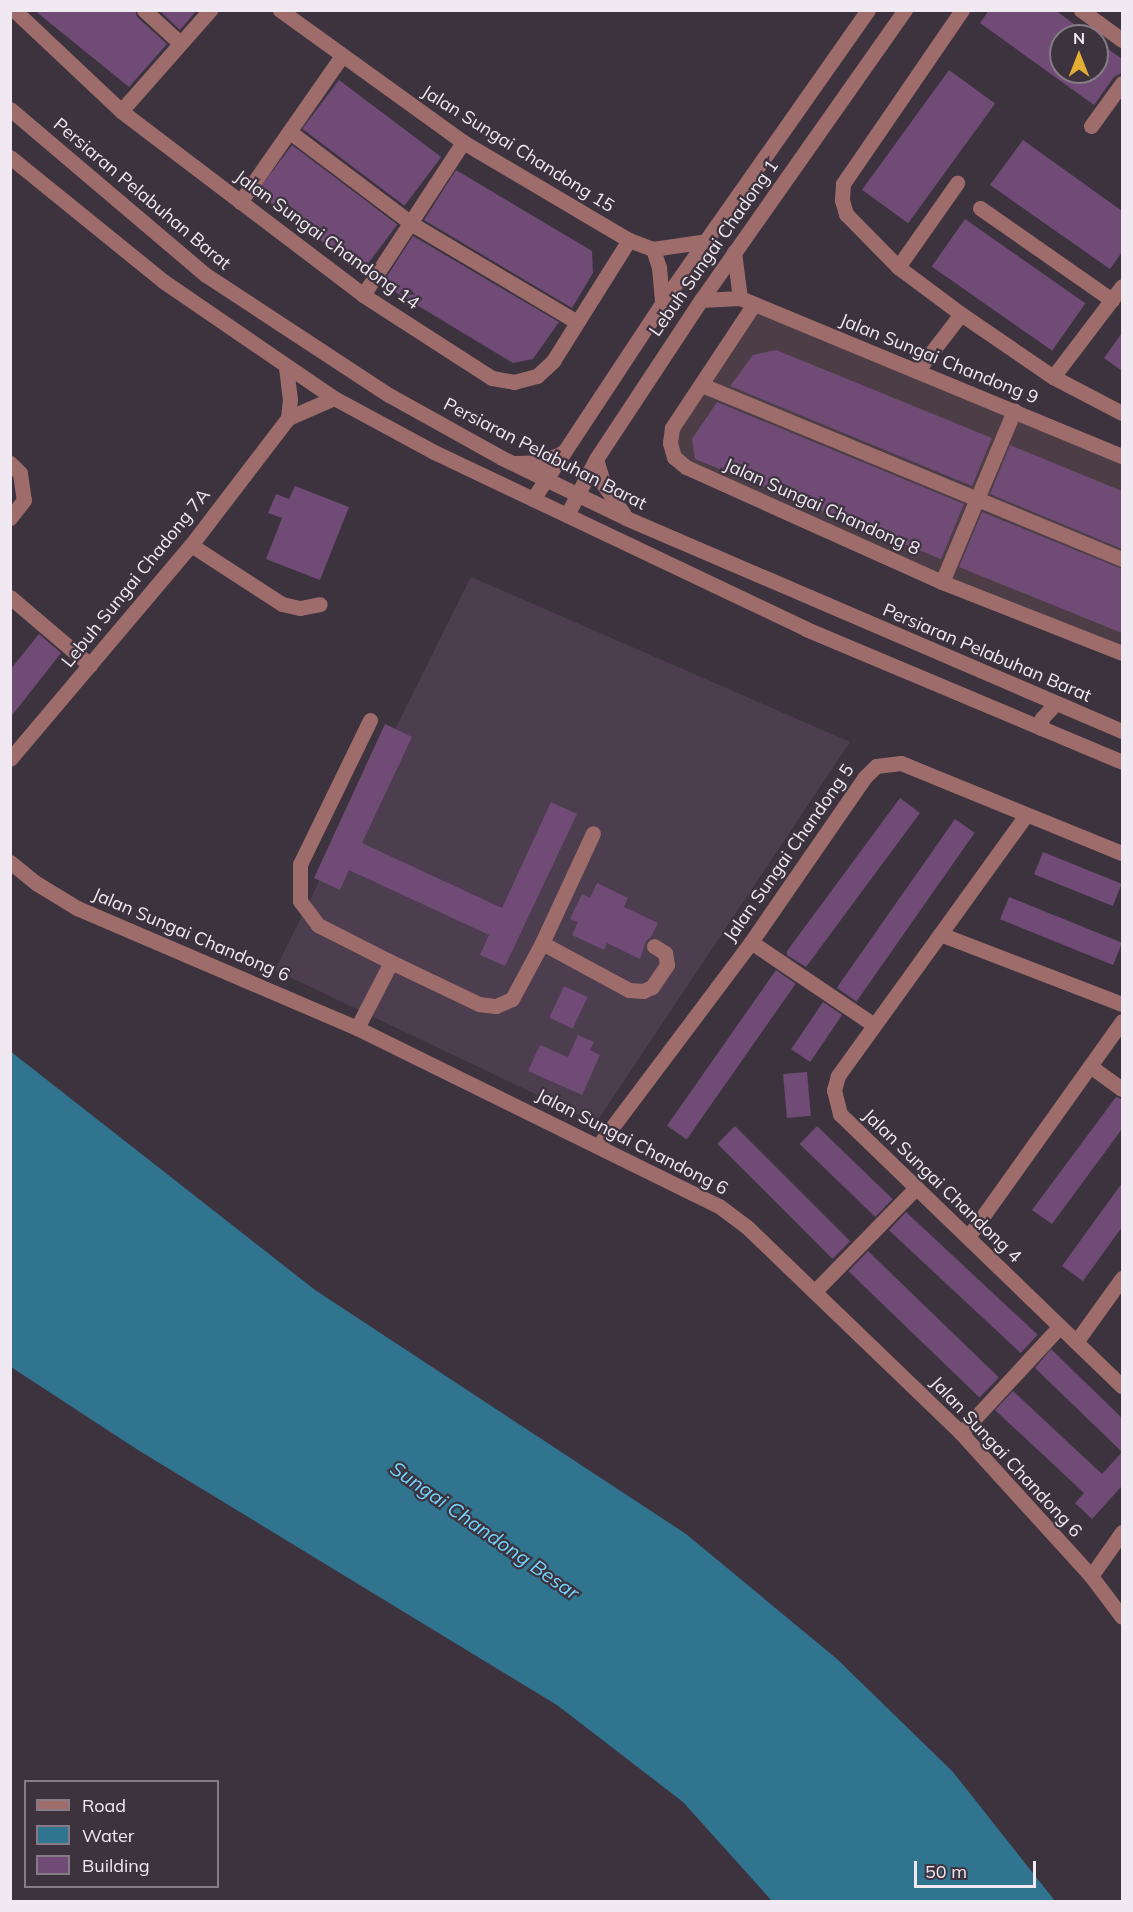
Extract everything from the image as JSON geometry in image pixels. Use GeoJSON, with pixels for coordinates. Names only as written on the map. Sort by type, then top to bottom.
{"type":"FeatureCollection","features":[{"type":"Feature","properties":{"kind":"street","name":"Jalan Sungai Chandong 14"},"geometry":{"type":"LineString","coordinates":[[14,10],[121,111],[363,295],[492,378],[514,382],[537,376],[553,361],[629,240]]}},
{"type":"Feature","properties":{"kind":"street"},"geometry":{"type":"LineString","coordinates":[[144,10],[180,43]]}},
{"type":"Feature","properties":{"kind":"street"},"geometry":{"type":"LineString","coordinates":[[121,111],[210,10]]}},
{"type":"Feature","properties":{"kind":"street","name":"Jalan Sungai Chandong 15"},"geometry":{"type":"LineString","coordinates":[[280,10],[342,57],[463,142],[629,240],[653,249],[706,241]]}},
{"type":"Feature","properties":{"kind":"street","name":"Lebuh Sungai Chadong 1"},"geometry":{"type":"LineString","coordinates":[[534,499],[662,303],[868,10]]}},
{"type":"Feature","properties":{"kind":"street","name":"Lebuh Sungai Chadong 1"},"geometry":{"type":"LineString","coordinates":[[567,515],[596,459],[701,300],[905,10]]}},
{"type":"Feature","properties":{"kind":"street"},"geometry":{"type":"LineString","coordinates":[[962,10],[843,184],[842,200],[846,214],[898,267],[961,314],[1053,377],[1122,413]]}},
{"type":"Feature","properties":{"kind":"street"},"geometry":{"type":"LineString","coordinates":[[1081,10],[1122,40]]}},
{"type":"Feature","properties":{"kind":"street"},"geometry":{"type":"LineString","coordinates":[[240,202],[342,57]]}},
{"type":"Feature","properties":{"kind":"street"},"geometry":{"type":"LineString","coordinates":[[1091,126],[1122,82]]}},
{"type":"Feature","properties":{"kind":"street","name":"Persiaran Pelabuhan Barat"},"geometry":{"type":"LineString","coordinates":[[10,110],[206,275],[389,395],[502,458],[626,518],[1122,731]]}},
{"type":"Feature","properties":{"kind":"street"},"geometry":{"type":"LineString","coordinates":[[290,132],[412,224],[577,322]]}},
{"type":"Feature","properties":{"kind":"street"},"geometry":{"type":"LineString","coordinates":[[363,295],[412,224],[463,142]]}},
{"type":"Feature","properties":{"kind":"street"},"geometry":{"type":"LineString","coordinates":[[10,157],[163,281],[334,398],[434,452],[806,629],[1122,762]]}},
{"type":"Feature","properties":{"kind":"street"},"geometry":{"type":"LineString","coordinates":[[898,267],[957,183]]}},
{"type":"Feature","properties":{"kind":"street"},"geometry":{"type":"LineString","coordinates":[[980,207],[1112,300]]}},
{"type":"Feature","properties":{"kind":"street"},"geometry":{"type":"LineString","coordinates":[[653,249],[659,267],[662,303]]}},
{"type":"Feature","properties":{"kind":"street"},"geometry":{"type":"LineString","coordinates":[[734,252],[747,301]]}},
{"type":"Feature","properties":{"kind":"street"},"geometry":{"type":"LineString","coordinates":[[1053,377],[1122,286]]}},
{"type":"Feature","properties":{"kind":"street","name":"Jalan Sungai Chandong 9"},"geometry":{"type":"LineString","coordinates":[[701,300],[747,301],[1122,456]]}},
{"type":"Feature","properties":{"kind":"street","name":"Jalan Sungai Chandong 8"},"geometry":{"type":"LineString","coordinates":[[747,301],[702,384],[672,428],[670,443],[674,457],[686,467],[942,582],[1122,653]]}},
{"type":"Feature","properties":{"kind":"street"},"geometry":{"type":"LineString","coordinates":[[917,371],[961,314]]}},
{"type":"Feature","properties":{"kind":"street"},"geometry":{"type":"LineString","coordinates":[[286,367],[290,399],[288,418],[334,398]]}},
{"type":"Feature","properties":{"kind":"street"},"geometry":{"type":"LineString","coordinates":[[702,384],[1122,559]]}},
{"type":"Feature","properties":{"kind":"street"},"geometry":{"type":"LineString","coordinates":[[942,582],[1014,411]]}},
{"type":"Feature","properties":{"kind":"street","name":"Lebuh Sungai Chadong 7A"},"geometry":{"type":"LineString","coordinates":[[10,759],[191,545],[288,418]]}},
{"type":"Feature","properties":{"kind":"street"},"geometry":{"type":"LineString","coordinates":[[502,458],[521,465],[541,462],[564,452]]}},
{"type":"Feature","properties":{"kind":"street"},"geometry":{"type":"LineString","coordinates":[[596,459],[604,485],[626,518]]}},
{"type":"Feature","properties":{"kind":"street"},"geometry":{"type":"LineString","coordinates":[[10,463],[20,473],[24,500],[10,518]]}},
{"type":"Feature","properties":{"kind":"street"},"geometry":{"type":"LineString","coordinates":[[191,545],[282,604],[300,608],[320,604]]}},
{"type":"Feature","properties":{"kind":"street"},"geometry":{"type":"LineString","coordinates":[[10,597],[90,665]]}},
{"type":"Feature","properties":{"kind":"street"},"geometry":{"type":"LineString","coordinates":[[1041,729],[1042,718],[1055,704]]}},
{"type":"Feature","properties":{"kind":"street"},"geometry":{"type":"LineString","coordinates":[[370,720],[300,864],[300,901],[318,925],[391,962],[479,1004],[496,1006],[512,999],[542,943],[593,833]]}},
{"type":"Feature","properties":{"kind":"street","name":"Jalan Sungai Chandong 5"},"geometry":{"type":"LineString","coordinates":[[598,1146],[751,942],[864,778],[876,766],[901,763],[1122,853]]}},
{"type":"Feature","properties":{"kind":"street","name":"Jalan Sungai Chandong 4"},"geometry":{"type":"LineString","coordinates":[[1026,815],[874,1024],[838,1076],[834,1090],[840,1114],[1122,1386]]}},
{"type":"Feature","properties":{"kind":"street","name":"Jalan Sungai Chandong 6"},"geometry":{"type":"LineString","coordinates":[[10,862],[36,883],[77,908],[357,1028],[719,1206],[747,1227],[961,1433],[1091,1576],[1122,1617]]}},
{"type":"Feature","properties":{"kind":"street"},"geometry":{"type":"LineString","coordinates":[[940,934],[1122,1004]]}},
{"type":"Feature","properties":{"kind":"street"},"geometry":{"type":"LineString","coordinates":[[751,942],[874,1024]]}},
{"type":"Feature","properties":{"kind":"street"},"geometry":{"type":"LineString","coordinates":[[542,943],[629,990],[643,991],[652,987],[667,965],[665,953],[654,946]]}},
{"type":"Feature","properties":{"kind":"street"},"geometry":{"type":"LineString","coordinates":[[357,1028],[391,962]]}},
{"type":"Feature","properties":{"kind":"street"},"geometry":{"type":"LineString","coordinates":[[968,1237],[1122,1021]]}},
{"type":"Feature","properties":{"kind":"street"},"geometry":{"type":"LineString","coordinates":[[1090,1066],[1122,1089]]}},
{"type":"Feature","properties":{"kind":"street"},"geometry":{"type":"LineString","coordinates":[[815,1291],[916,1188]]}},
{"type":"Feature","properties":{"kind":"street"},"geometry":{"type":"LineString","coordinates":[[1077,1342],[1122,1278]]}},
{"type":"Feature","properties":{"kind":"street"},"geometry":{"type":"LineString","coordinates":[[961,1433],[1059,1327]]}},
{"type":"Feature","properties":{"kind":"street"},"geometry":{"type":"LineString","coordinates":[[1091,1576],[1122,1532]]}},
{"type":"Feature","properties":{"kind":"shaded area"},"geometry":{"type":"Polygon","coordinates":[[[756,312],[1122,463],[1122,646],[940,573],[691,462],[680,454],[677,444],[679,430],[756,312]]]}},
{"type":"Feature","properties":{"kind":"shaded area"},"geometry":{"type":"Polygon","coordinates":[[[471,577],[850,742],[596,1123],[275,970],[471,577]]]}},
{"type":"Feature","properties":{"kind":"water","name":"Sungai Chandong Besar"},"geometry":{"type":"Polygon","coordinates":[[[10,1051],[315,1290],[686,1534],[837,1659],[953,1772],[1055,1901],[772,1901],[683,1802],[557,1705],[138,1450],[11,1367],[10,1051]]]}},
{"type":"Feature","properties":{"kind":"building"},"geometry":{"type":"Polygon","coordinates":[[[34,10],[135,10],[137,17],[167,44],[129,87],[34,10]]]}},
{"type":"Feature","properties":{"kind":"building"},"geometry":{"type":"Polygon","coordinates":[[[159,10],[197,10],[180,30],[159,10]]]}},
{"type":"Feature","properties":{"kind":"building"},"geometry":{"type":"Polygon","coordinates":[[[989,10],[1055,10],[1074,24],[1049,24],[1049,73],[980,23],[989,10]]]}},
{"type":"Feature","properties":{"kind":"building"},"geometry":{"type":"Polygon","coordinates":[[[1109,50],[1122,59],[1122,73],[1114,77],[1109,84],[1109,50]]]}},
{"type":"Feature","properties":{"kind":"building"},"geometry":{"type":"Polygon","coordinates":[[[949,70],[995,104],[908,223],[862,190],[949,70]]]}},
{"type":"Feature","properties":{"kind":"building"},"geometry":{"type":"Polygon","coordinates":[[[339,80],[441,157],[405,206],[302,129],[339,80]]]}},
{"type":"Feature","properties":{"kind":"building"},"geometry":{"type":"Polygon","coordinates":[[[1065,84],[1109,84],[1094,105],[1065,84]]]}},
{"type":"Feature","properties":{"kind":"building"},"geometry":{"type":"Polygon","coordinates":[[[1023,140],[1122,211],[1122,252],[1110,269],[990,185],[1023,140]]]}},
{"type":"Feature","properties":{"kind":"building"},"geometry":{"type":"Polygon","coordinates":[[[292,145],[397,224],[362,272],[256,192],[292,145]]]}},
{"type":"Feature","properties":{"kind":"building"},"geometry":{"type":"Polygon","coordinates":[[[456,170],[592,251],[593,273],[572,308],[424,220],[456,170]]]}},
{"type":"Feature","properties":{"kind":"building"},"geometry":{"type":"Polygon","coordinates":[[[965,219],[1085,303],[1052,351],[932,267],[965,219]]]}},
{"type":"Feature","properties":{"kind":"building"},"geometry":{"type":"Polygon","coordinates":[[[413,236],[559,322],[533,359],[513,363],[382,284],[413,236]]]}},
{"type":"Feature","properties":{"kind":"building"},"geometry":{"type":"Polygon","coordinates":[[[1122,333],[1122,371],[1104,358],[1122,333]]]}},
{"type":"Feature","properties":{"kind":"building"},"geometry":{"type":"Polygon","coordinates":[[[776,350],[992,438],[972,486],[730,386],[753,355],[776,350]]]}},
{"type":"Feature","properties":{"kind":"building"},"geometry":{"type":"Polygon","coordinates":[[[717,402],[964,504],[941,559],[695,459],[692,439],[717,402]]]}},
{"type":"Feature","properties":{"kind":"building"},"geometry":{"type":"Polygon","coordinates":[[[1010,445],[1122,491],[1122,549],[990,494],[1010,445]]]}},
{"type":"Feature","properties":{"kind":"building"},"geometry":{"type":"Polygon","coordinates":[[[295,486],[349,507],[320,580],[266,559],[282,518],[268,513],[276,494],[289,499],[295,486]]]}},
{"type":"Feature","properties":{"kind":"building"},"geometry":{"type":"Polygon","coordinates":[[[982,512],[1122,569],[1122,633],[959,567],[982,512]]]}},
{"type":"Feature","properties":{"kind":"building"},"geometry":{"type":"Polygon","coordinates":[[[39,634],[61,653],[10,718],[10,670],[39,634]]]}},
{"type":"Feature","properties":{"kind":"building"},"geometry":{"type":"Polygon","coordinates":[[[385,724],[412,737],[362,843],[502,908],[551,802],[577,814],[505,966],[480,955],[489,935],[349,870],[340,890],[314,878],[385,724]]]}},
{"type":"Feature","properties":{"kind":"building"},"geometry":{"type":"Polygon","coordinates":[[[900,798],[920,813],[806,967],[787,955],[787,951],[900,798]]]}},
{"type":"Feature","properties":{"kind":"building"},"geometry":{"type":"Polygon","coordinates":[[[955,819],[975,833],[857,1002],[837,988],[955,819]]]}},
{"type":"Feature","properties":{"kind":"building"},"geometry":{"type":"Polygon","coordinates":[[[1043,852],[1122,884],[1113,906],[1034,874],[1043,852]]]}},
{"type":"Feature","properties":{"kind":"building"},"geometry":{"type":"Polygon","coordinates":[[[597,883],[628,898],[624,907],[658,923],[651,937],[646,941],[640,959],[607,943],[604,950],[572,935],[578,922],[570,919],[582,894],[590,898],[597,883]]]}},
{"type":"Feature","properties":{"kind":"building"},"geometry":{"type":"Polygon","coordinates":[[[1009,897],[1122,943],[1113,965],[1000,919],[1009,897]]]}},
{"type":"Feature","properties":{"kind":"building"},"geometry":{"type":"Polygon","coordinates":[[[776,970],[796,984],[687,1139],[667,1126],[776,970]]]}},
{"type":"Feature","properties":{"kind":"building"},"geometry":{"type":"Polygon","coordinates":[[[564,986],[588,997],[573,1029],[549,1018],[564,986]]]}},
{"type":"Feature","properties":{"kind":"building"},"geometry":{"type":"Polygon","coordinates":[[[823,1002],[842,1015],[810,1062],[791,1049],[823,1002]]]}},
{"type":"Feature","properties":{"kind":"building"},"geometry":{"type":"Polygon","coordinates":[[[578,1035],[594,1042],[590,1050],[600,1055],[582,1095],[528,1071],[540,1045],[568,1057],[578,1035]]]}},
{"type":"Feature","properties":{"kind":"building"},"geometry":{"type":"Polygon","coordinates":[[[807,1072],[811,1116],[787,1118],[783,1074],[807,1072]]]}},
{"type":"Feature","properties":{"kind":"building"},"geometry":{"type":"Polygon","coordinates":[[[1116,1097],[1122,1099],[1122,1129],[1052,1224],[1032,1210],[1116,1097]]]}},
{"type":"Feature","properties":{"kind":"building"},"geometry":{"type":"Polygon","coordinates":[[[735,1126],[850,1241],[833,1259],[717,1144],[735,1126]]]}},
{"type":"Feature","properties":{"kind":"building"},"geometry":{"type":"Polygon","coordinates":[[[817,1126],[893,1199],[875,1217],[800,1144],[817,1126]]]}},
{"type":"Feature","properties":{"kind":"building"},"geometry":{"type":"Polygon","coordinates":[[[1122,1183],[1122,1227],[1083,1281],[1062,1266],[1122,1183]]]}},
{"type":"Feature","properties":{"kind":"building"},"geometry":{"type":"Polygon","coordinates":[[[906,1212],[1038,1335],[1021,1353],[889,1230],[906,1212]]]}},
{"type":"Feature","properties":{"kind":"building"},"geometry":{"type":"Polygon","coordinates":[[[868,1251],[999,1377],[979,1398],[849,1271],[868,1251]]]}},
{"type":"Feature","properties":{"kind":"building"},"geometry":{"type":"Polygon","coordinates":[[[1051,1349],[1122,1418],[1122,1452],[1035,1368],[1051,1349]]]}},
{"type":"Feature","properties":{"kind":"building"},"geometry":{"type":"Polygon","coordinates":[[[1013,1391],[1102,1474],[1122,1452],[1122,1486],[1092,1519],[1075,1503],[1084,1493],[995,1410],[1013,1391]]]}}]}
